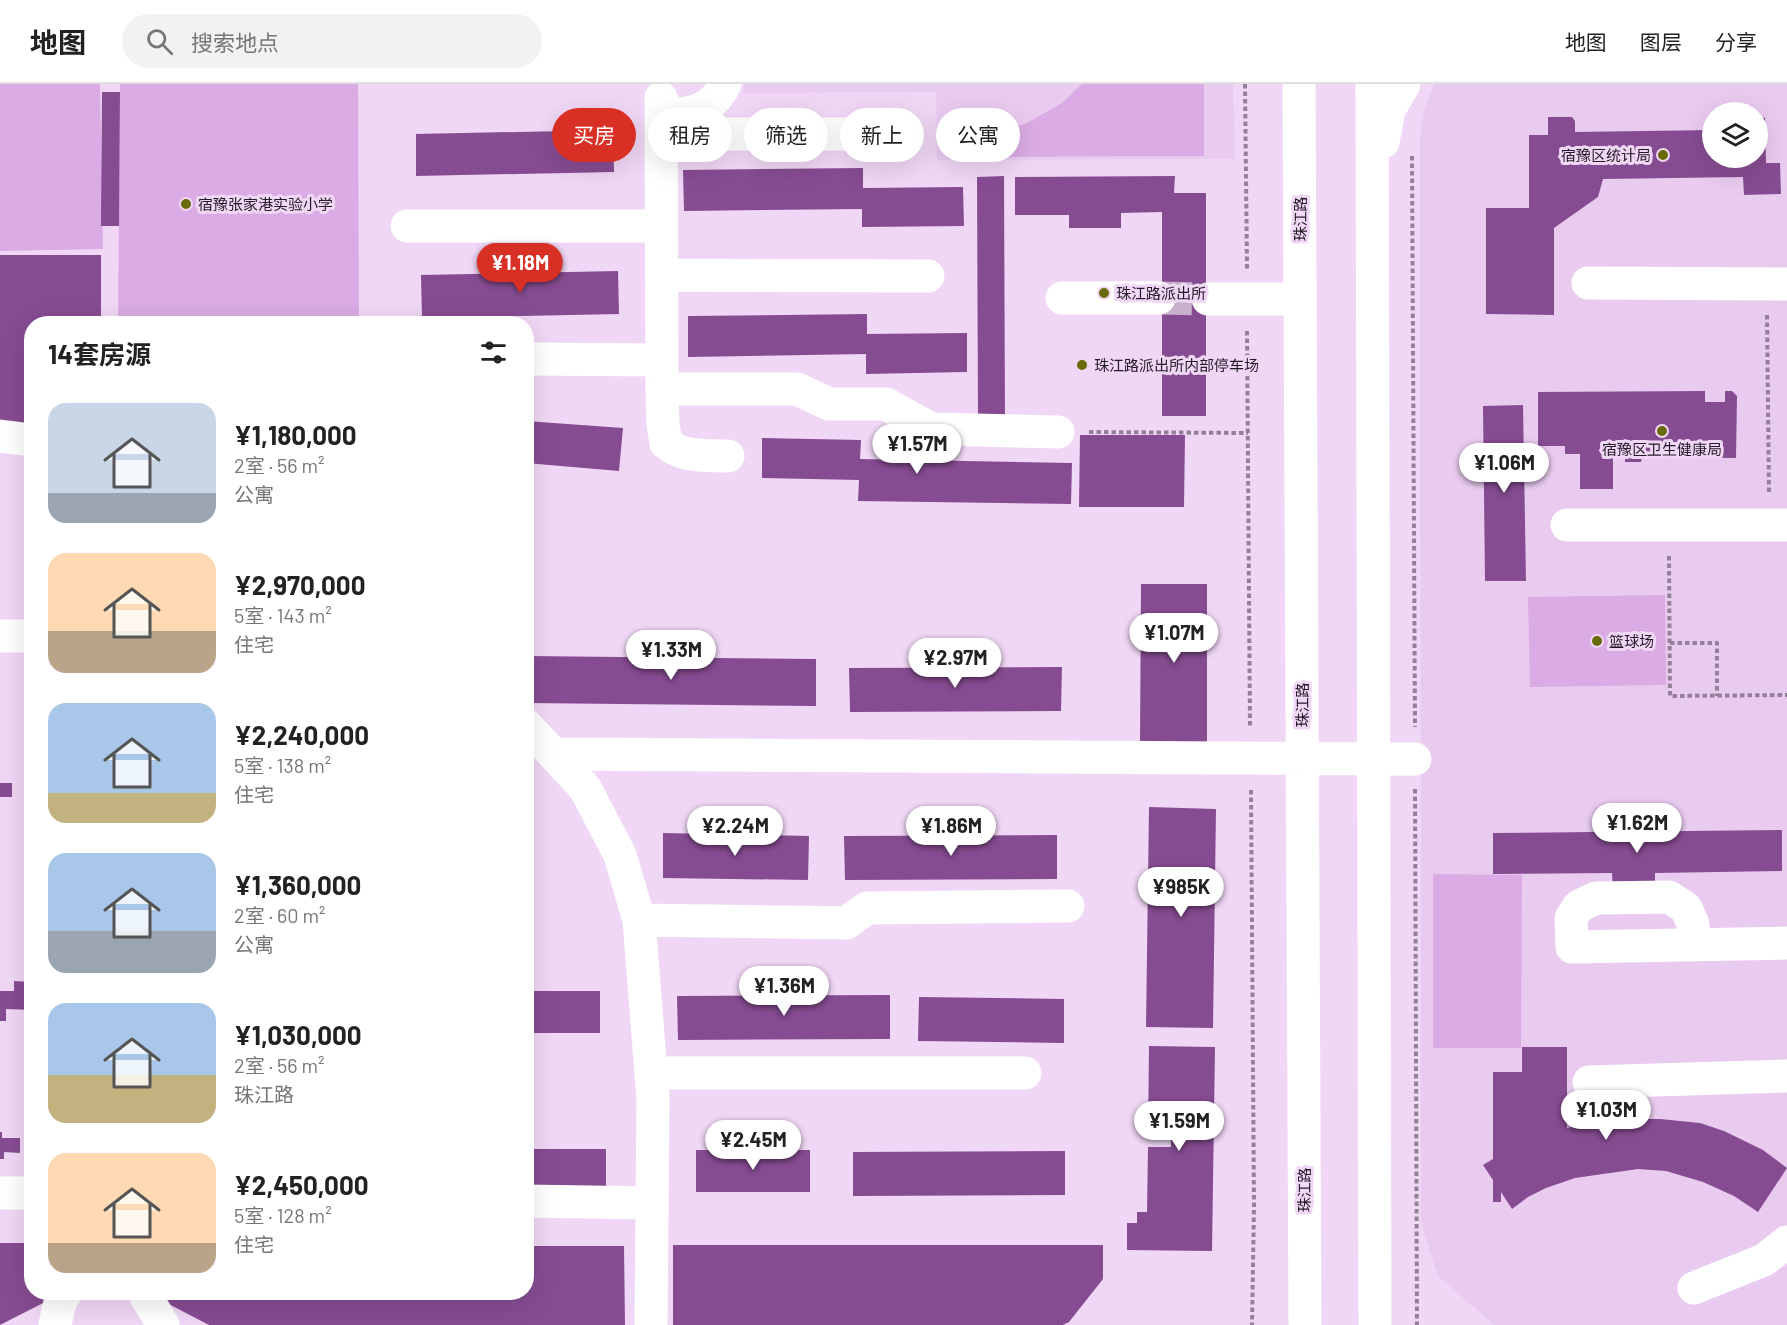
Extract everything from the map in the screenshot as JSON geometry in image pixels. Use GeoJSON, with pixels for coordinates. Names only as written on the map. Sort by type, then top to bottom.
{"type":"FeatureCollection","features":[{"type":"Feature","properties":{"kind":"street"},"geometry":{"type":"LineString","coordinates":[[661,91],[668,113],[685,115],[701,110],[722,92],[725,84]]}},
{"type":"Feature","properties":{"kind":"street","name":"珠江路"},"geometry":{"type":"LineString","coordinates":[[1299,84],[1305,1325]]}},
{"type":"Feature","properties":{"kind":"street"},"geometry":{"type":"LineString","coordinates":[[1372,84],[1375,1325]]}},
{"type":"Feature","properties":{"kind":"street"},"geometry":{"type":"LineString","coordinates":[[1372,200],[1389,110],[1404,84]]}},
{"type":"Feature","properties":{"kind":"street"},"geometry":{"type":"LineString","coordinates":[[661,91],[661,108]]}},
{"type":"Feature","properties":{"kind":"street"},"geometry":{"type":"LineString","coordinates":[[732,134],[840,134]]}},
{"type":"Feature","properties":{"kind":"street"},"geometry":{"type":"LineString","coordinates":[[661,162],[662,375],[663,425],[666,442],[675,451],[728,456]]}},
{"type":"Feature","properties":{"kind":"street"},"geometry":{"type":"LineString","coordinates":[[407,226],[661,226]]}},
{"type":"Feature","properties":{"kind":"street"},"geometry":{"type":"LineString","coordinates":[[662,275],[928,276]]}},
{"type":"Feature","properties":{"kind":"street"},"geometry":{"type":"LineString","coordinates":[[1588,283],[1777,284]]}},
{"type":"Feature","properties":{"kind":"street"},"geometry":{"type":"LineString","coordinates":[[1062,298],[1159,298]]}},
{"type":"Feature","properties":{"kind":"street"},"geometry":{"type":"LineString","coordinates":[[1208,299],[1300,299]]}},
{"type":"Feature","properties":{"kind":"street"},"geometry":{"type":"LineString","coordinates":[[534,360],[797,388],[829,404],[886,404],[931,429],[1058,432]]}},
{"type":"Feature","properties":{"kind":"street"},"geometry":{"type":"LineString","coordinates":[[0,436],[24,439]]}},
{"type":"Feature","properties":{"kind":"street"},"geometry":{"type":"LineString","coordinates":[[1567,525],[1778,525]]}},
{"type":"Feature","properties":{"kind":"street"},"geometry":{"type":"LineString","coordinates":[[0,636],[24,636]]}},
{"type":"Feature","properties":{"kind":"street"},"geometry":{"type":"LineString","coordinates":[[534,733],[585,788],[620,855],[639,920],[653,1099],[651,1325]]}},
{"type":"Feature","properties":{"kind":"street"},"geometry":{"type":"LineString","coordinates":[[555,754],[1415,759]]}},
{"type":"Feature","properties":{"kind":"street"},"geometry":{"type":"LineString","coordinates":[[639,920],[846,923],[867,908],[1068,906]]}},
{"type":"Feature","properties":{"kind":"street"},"geometry":{"type":"LineString","coordinates":[[1694,945],[1787,943]]}},
{"type":"Feature","properties":{"kind":"street"},"geometry":{"type":"LineString","coordinates":[[651,1073],[1025,1073]]}},
{"type":"Feature","properties":{"kind":"street"},"geometry":{"type":"LineString","coordinates":[[1589,1082],[1787,1076]]}},
{"type":"Feature","properties":{"kind":"street"},"geometry":{"type":"LineString","coordinates":[[0,1193],[24,1193]]}},
{"type":"Feature","properties":{"kind":"street"},"geometry":{"type":"LineString","coordinates":[[534,1201],[652,1203]]}},
{"type":"Feature","properties":{"kind":"street"},"geometry":{"type":"LineString","coordinates":[[1694,1288],[1764,1260],[1787,1242]]}},
{"type":"Feature","properties":{"kind":"street"},"geometry":{"type":"LineString","coordinates":[[55,1325],[61,1300]]}},
{"type":"Feature","properties":{"kind":"street"},"geometry":{"type":"LineString","coordinates":[[148,1300],[163,1325]]}},
{"type":"Feature","properties":{"kind":"path"},"geometry":{"type":"LineString","coordinates":[[1245,84],[1254,1194],[1251,1325]]}},
{"type":"Feature","properties":{"kind":"path"},"geometry":{"type":"LineString","coordinates":[[1412,149],[1417,1325]]}},
{"type":"Feature","properties":{"kind":"path"},"geometry":{"type":"LineString","coordinates":[[1777,284],[1778,525]]}},
{"type":"Feature","properties":{"kind":"path"},"geometry":{"type":"LineString","coordinates":[[1058,432],[1248,433]]}},
{"type":"Feature","properties":{"kind":"path"},"geometry":{"type":"LineString","coordinates":[[1668,525],[1670,696],[1787,695]]}},
{"type":"Feature","properties":{"kind":"path"},"geometry":{"type":"LineString","coordinates":[[1670,643],[1717,643],[1717,696]]}},
{"type":"Feature","properties":{"kind":"shaded area"},"geometry":{"type":"Polygon","coordinates":[[[0,84],[100,84],[103,249],[0,251],[0,84]]]}},
{"type":"Feature","properties":{"kind":"shaded area"},"geometry":{"type":"Polygon","coordinates":[[[120,84],[358,84],[359,316],[118,316],[120,84]]]}},
{"type":"Feature","properties":{"kind":"shaded area"},"geometry":{"type":"Polygon","coordinates":[[[744,84],[1233,84],[1235,159],[1020,160],[1020,108],[936,108],[936,92],[744,93],[744,84]]]}},
{"type":"Feature","properties":{"kind":"shaded area"},"geometry":{"type":"Polygon","coordinates":[[[1082,84],[1204,84],[1204,156],[1020,157],[1020,125],[1062,103],[1082,84]]]}},
{"type":"Feature","properties":{"kind":"shaded area"},"geometry":{"type":"Polygon","coordinates":[[[1434,84],[1787,84],[1787,1325],[1494,1325],[1438,1276],[1421,1223],[1420,136],[1424,110],[1434,84]]]}},
{"type":"Feature","properties":{"kind":"shaded area","name":"篮球场"},"geometry":{"type":"Polygon","coordinates":[[[1665,595],[1666,685],[1530,687],[1528,597],[1665,595]]]}},
{"type":"Feature","properties":{"kind":"shaded area"},"geometry":{"type":"Polygon","coordinates":[[[1433,874],[1522,875],[1521,1048],[1433,1048],[1433,874]]]}},
{"type":"Feature","properties":{"kind":"building"},"geometry":{"type":"Polygon","coordinates":[[[102,92],[120,92],[119,226],[101,226],[102,92]]]}},
{"type":"Feature","properties":{"kind":"building"},"geometry":{"type":"Polygon","coordinates":[[[1548,117],[1572,117],[1575,121],[1575,132],[1702,130],[1702,168],[1768,168],[1768,163],[1780,163],[1781,194],[1744,195],[1743,177],[1603,179],[1598,197],[1554,228],[1554,315],[1486,314],[1486,208],[1529,208],[1529,135],[1548,135],[1548,117]]]}},
{"type":"Feature","properties":{"kind":"building"},"geometry":{"type":"Polygon","coordinates":[[[552,131],[552,162],[614,162],[614,172],[416,176],[416,134],[552,131]]]}},
{"type":"Feature","properties":{"kind":"building"},"geometry":{"type":"Polygon","coordinates":[[[863,168],[863,188],[963,187],[964,226],[862,227],[862,209],[684,211],[683,170],[863,168]]]}},
{"type":"Feature","properties":{"kind":"building"},"geometry":{"type":"Polygon","coordinates":[[[1004,176],[1005,422],[978,422],[977,177],[1004,176]]]}},
{"type":"Feature","properties":{"kind":"building"},"geometry":{"type":"Polygon","coordinates":[[[1175,176],[1174,193],[1206,193],[1206,416],[1162,416],[1162,212],[1121,213],[1121,228],[1069,228],[1069,215],[1015,215],[1015,177],[1175,176]]]}},
{"type":"Feature","properties":{"kind":"building"},"geometry":{"type":"Polygon","coordinates":[[[0,255],[101,255],[101,316],[24,316],[24,423],[0,423],[0,255]]]}},
{"type":"Feature","properties":{"kind":"building"},"geometry":{"type":"Polygon","coordinates":[[[618,271],[619,314],[422,316],[421,275],[618,271]]]}},
{"type":"Feature","properties":{"kind":"building"},"geometry":{"type":"Polygon","coordinates":[[[867,314],[867,334],[967,333],[967,372],[866,374],[866,354],[688,357],[688,316],[867,314]]]}},
{"type":"Feature","properties":{"kind":"building"},"geometry":{"type":"Polygon","coordinates":[[[1705,391],[1705,402],[1725,402],[1725,391],[1732,391],[1737,396],[1736,458],[1642,457],[1641,462],[1625,462],[1625,453],[1613,453],[1613,489],[1580,489],[1580,454],[1565,454],[1565,446],[1538,446],[1538,392],[1705,391]]]}},
{"type":"Feature","properties":{"kind":"building"},"geometry":{"type":"Polygon","coordinates":[[[1523,405],[1526,581],[1485,581],[1483,406],[1523,405]]]}},
{"type":"Feature","properties":{"kind":"building"},"geometry":{"type":"Polygon","coordinates":[[[534,422],[623,428],[619,471],[534,464],[534,422]]]}},
{"type":"Feature","properties":{"kind":"building"},"geometry":{"type":"Polygon","coordinates":[[[1080,435],[1185,435],[1184,507],[1079,507],[1080,435]]]}},
{"type":"Feature","properties":{"kind":"building"},"geometry":{"type":"Polygon","coordinates":[[[762,438],[861,440],[860,459],[1072,463],[1071,504],[858,501],[859,480],[762,478],[762,438]]]}},
{"type":"Feature","properties":{"kind":"building"},"geometry":{"type":"Polygon","coordinates":[[[1141,584],[1207,584],[1207,743],[1140,743],[1141,584]]]}},
{"type":"Feature","properties":{"kind":"building"},"geometry":{"type":"Polygon","coordinates":[[[534,656],[816,659],[816,706],[534,703],[534,656]]]}},
{"type":"Feature","properties":{"kind":"building"},"geometry":{"type":"Polygon","coordinates":[[[1062,667],[1061,711],[850,712],[849,668],[1062,667]]]}},
{"type":"Feature","properties":{"kind":"building"},"geometry":{"type":"Polygon","coordinates":[[[0,783],[12,783],[12,797],[0,797],[0,783]]]}},
{"type":"Feature","properties":{"kind":"building"},"geometry":{"type":"Polygon","coordinates":[[[1149,807],[1216,809],[1213,1028],[1146,1027],[1149,807]]]}},
{"type":"Feature","properties":{"kind":"building"},"geometry":{"type":"Polygon","coordinates":[[[1782,830],[1782,871],[1655,873],[1655,892],[1613,892],[1612,873],[1493,874],[1493,833],[1782,830]]]}},
{"type":"Feature","properties":{"kind":"building"},"geometry":{"type":"Polygon","coordinates":[[[663,833],[809,836],[808,880],[663,878],[663,833]]]}},
{"type":"Feature","properties":{"kind":"building"},"geometry":{"type":"Polygon","coordinates":[[[1057,835],[1057,879],[845,880],[844,836],[1057,835]]]}},
{"type":"Feature","properties":{"kind":"building"},"geometry":{"type":"Polygon","coordinates":[[[14,981],[24,982],[24,1010],[6,1009],[6,1021],[0,1021],[0,991],[14,991],[14,981]]]}},
{"type":"Feature","properties":{"kind":"building"},"geometry":{"type":"Polygon","coordinates":[[[534,991],[600,991],[600,1033],[534,1033],[534,991]]]}},
{"type":"Feature","properties":{"kind":"building"},"geometry":{"type":"Polygon","coordinates":[[[890,995],[890,1039],[678,1040],[677,996],[890,995]]]}},
{"type":"Feature","properties":{"kind":"building"},"geometry":{"type":"Polygon","coordinates":[[[919,997],[1064,999],[1064,1043],[918,1041],[919,997]]]}},
{"type":"Feature","properties":{"kind":"building"},"geometry":{"type":"Polygon","coordinates":[[[1149,1046],[1215,1047],[1212,1251],[1127,1250],[1127,1223],[1137,1223],[1137,1212],[1147,1212],[1148,1147],[1171,1147],[1171,1137],[1148,1137],[1149,1046]]]}},
{"type":"Feature","properties":{"kind":"building"},"geometry":{"type":"Polygon","coordinates":[[[1522,1047],[1567,1047],[1567,1128],[1595,1121],[1629,1119],[1700,1123],[1724,1131],[1763,1150],[1787,1168],[1758,1212],[1734,1196],[1703,1182],[1666,1171],[1638,1169],[1575,1178],[1546,1188],[1528,1197],[1512,1209],[1501,1192],[1501,1202],[1493,1202],[1493,1180],[1483,1165],[1493,1159],[1493,1072],[1522,1072],[1522,1047]]]}},
{"type":"Feature","properties":{"kind":"building"},"geometry":{"type":"Polygon","coordinates":[[[0,1132],[2,1132],[2,1138],[20,1138],[20,1153],[4,1152],[4,1159],[0,1159],[0,1132]]]}},
{"type":"Feature","properties":{"kind":"building"},"geometry":{"type":"Polygon","coordinates":[[[534,1149],[606,1149],[606,1193],[534,1194],[534,1149]]]}},
{"type":"Feature","properties":{"kind":"building"},"geometry":{"type":"Polygon","coordinates":[[[696,1150],[810,1150],[810,1192],[696,1192],[696,1150]]]}},
{"type":"Feature","properties":{"kind":"building"},"geometry":{"type":"Polygon","coordinates":[[[1065,1151],[1065,1195],[853,1196],[853,1152],[1065,1151]]]}},
{"type":"Feature","properties":{"kind":"building"},"geometry":{"type":"Polygon","coordinates":[[[0,1243],[24,1243],[24,1300],[49,1300],[0,1325],[0,1243]]]}},
{"type":"Feature","properties":{"kind":"building"},"geometry":{"type":"Polygon","coordinates":[[[673,1245],[1103,1245],[1103,1279],[1069,1322],[1063,1325],[673,1325],[673,1245]]]}},
{"type":"Feature","properties":{"kind":"building"},"geometry":{"type":"Polygon","coordinates":[[[534,1246],[624,1246],[625,1325],[209,1325],[161,1300],[534,1300],[534,1246]]]}},
{"type":"Feature","properties":{"kind":"tunnel"},"geometry":{"type":"LineString","coordinates":[[1159,298],[1208,299]]}},
{"type":"Feature","properties":{"kind":"place","name":"宿豫区统计局"},"geometry":{"type":"Point","coordinates":[1663,155]}},
{"type":"Feature","properties":{"kind":"place","name":"宿豫张家港实验小学"},"geometry":{"type":"Point","coordinates":[186,204]}},
{"type":"Feature","properties":{"kind":"place","name":"珠江路派出所"},"geometry":{"type":"Point","coordinates":[1104,293]}},
{"type":"Feature","properties":{"kind":"place","name":"珠江路派出所内部停车场"},"geometry":{"type":"Point","coordinates":[1082,365]}},
{"type":"Feature","properties":{"kind":"place","name":"宿豫区卫生健康局"},"geometry":{"type":"Point","coordinates":[1662,431]}},
{"type":"Feature","properties":{"kind":"place","name":"篮球场"},"geometry":{"type":"Point","coordinates":[1597,641]}}]}
